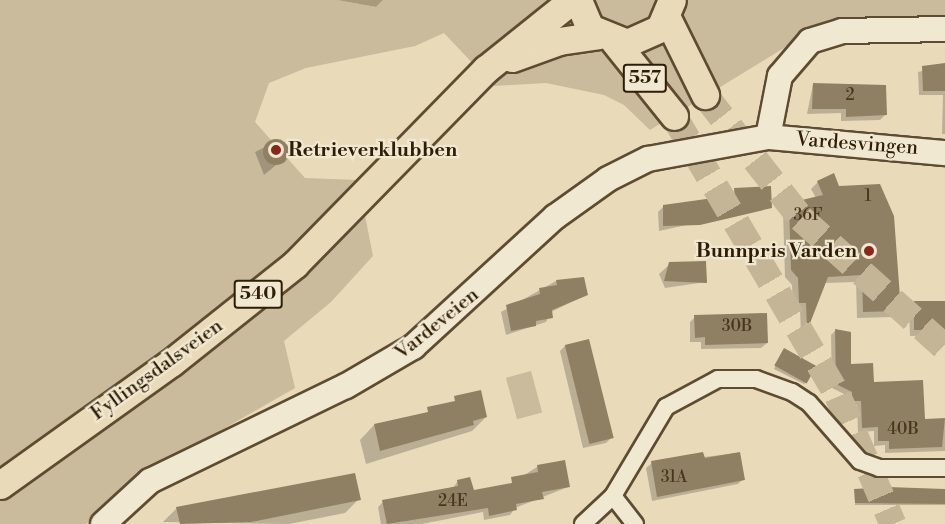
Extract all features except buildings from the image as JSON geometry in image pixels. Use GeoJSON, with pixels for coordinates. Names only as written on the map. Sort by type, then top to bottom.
{"type":"FeatureCollection","features":[{"type":"Feature","properties":{"kind":"main road","name":"Fyllingsdalsveien"},"geometry":{"type":"LineString","coordinates":[[0,485],[172,362],[295,264],[486,69],[572,0]]}},
{"type":"Feature","properties":{"kind":"main road"},"geometry":{"type":"LineString","coordinates":[[578,0],[583,18],[607,38]]}},
{"type":"Feature","properties":{"kind":"main road","name":"540"},"geometry":{"type":"LineString","coordinates":[[607,38],[650,36],[670,9]]}},
{"type":"Feature","properties":{"kind":"main road","name":"557"},"geometry":{"type":"LineString","coordinates":[[670,9],[705,95]]}},
{"type":"Feature","properties":{"kind":"main road"},"geometry":{"type":"LineString","coordinates":[[768,137],[780,76],[810,41],[870,29],[945,29]]}},
{"type":"Feature","properties":{"kind":"main road","name":"Fyllingsdalsveien"},"geometry":{"type":"LineString","coordinates":[[486,69],[559,41],[607,38]]}},
{"type":"Feature","properties":{"kind":"main road","name":"557"},"geometry":{"type":"LineString","coordinates":[[607,38],[674,116]]}},
{"type":"Feature","properties":{"kind":"main road","name":"Vardesvingen"},"geometry":{"type":"LineString","coordinates":[[768,137],[945,153]]}},
{"type":"Feature","properties":{"kind":"main road","name":"Vardeveien"},"geometry":{"type":"LineString","coordinates":[[103,524],[150,481],[346,386],[413,346],[555,217],[608,179],[670,152],[768,137]]}},
{"type":"Feature","properties":{"kind":"street"},"geometry":{"type":"LineString","coordinates":[[583,524],[613,496],[666,407],[718,379],[756,379],[792,392],[809,403],[860,461],[879,468],[945,468]]}},
{"type":"Feature","properties":{"kind":"street"},"geometry":{"type":"LineString","coordinates":[[613,496],[635,524]]}},
{"type":"Feature","properties":{"kind":"shaded area"},"geometry":{"type":"Polygon","coordinates":[[[0,0],[337,0],[376,7],[383,0],[945,0],[945,20],[802,37],[650,130],[624,105],[604,95],[546,83],[494,86],[444,33],[415,46],[306,68],[269,83],[255,122],[305,178],[358,180],[373,256],[331,302],[284,341],[295,388],[124,486],[86,524],[0,524],[0,0]]]}},
{"type":"Feature","properties":{"kind":"shaded area"},"geometry":{"type":"Polygon","coordinates":[[[337,0],[383,0],[376,7],[337,0]]]}},
{"type":"Feature","properties":{"kind":"shaded area"},"geometry":{"type":"Polygon","coordinates":[[[531,371],[542,413],[517,419],[506,378],[531,371]]]}},
{"type":"Feature","properties":{"kind":"tunnel"},"geometry":{"type":"LineString","coordinates":[[705,95],[801,218],[945,347]]}},
{"type":"Feature","properties":{"kind":"tunnel"},"geometry":{"type":"LineString","coordinates":[[674,116],[838,396],[893,524]]}},
{"type":"Feature","properties":{"kind":"place","name":"Retrieverklubben"},"geometry":{"type":"Point","coordinates":[276,150]}},
{"type":"Feature","properties":{"kind":"place","name":"Bunnpris Varden"},"geometry":{"type":"Point","coordinates":[869,251]}}]}
